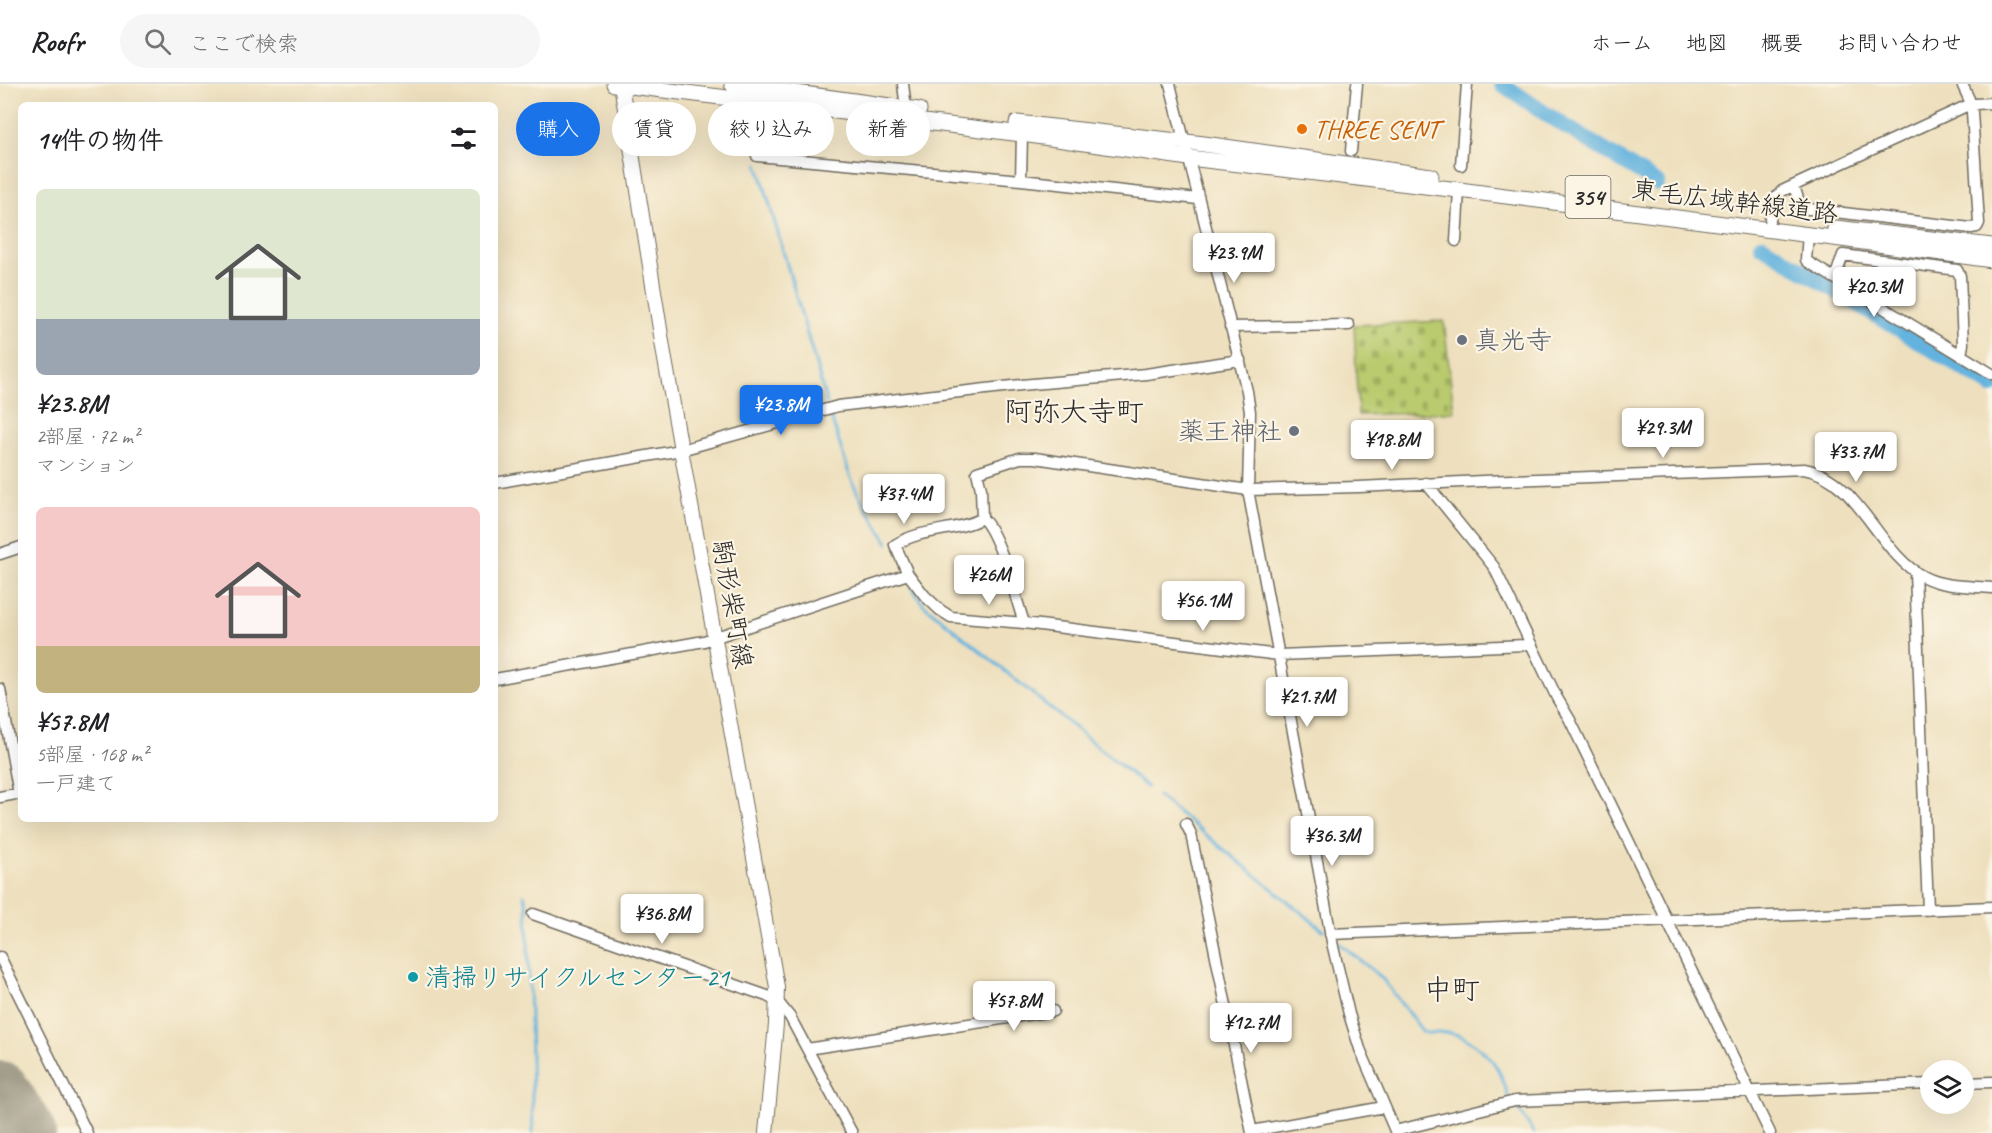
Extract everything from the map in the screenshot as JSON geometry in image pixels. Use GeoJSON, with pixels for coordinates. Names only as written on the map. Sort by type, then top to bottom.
{"type":"FeatureCollection","features":[{"type":"Feature","properties":{"kind":"highway","name":"東毛広域幹線道路"},"geometry":{"type":"LineString","coordinates":[[619,84],[1022,134],[1189,158],[1808,234],[1992,260]]}},
{"type":"Feature","properties":{"kind":"highway","name":"東毛広域幹線道路"},"geometry":{"type":"LineString","coordinates":[[732,84],[857,102]]}},
{"type":"Feature","properties":{"kind":"highway","name":"東毛広域幹線道路"},"geometry":{"type":"LineString","coordinates":[[930,112],[1184,142],[1551,192],[1992,246]]}},
{"type":"Feature","properties":{"kind":"main road","name":"駒形柴町線"},"geometry":{"type":"LineString","coordinates":[[619,84],[681,450],[763,904],[778,1002],[766,1133]]}},
{"type":"Feature","properties":{"kind":"street"},"geometry":{"type":"LineString","coordinates":[[903,84],[905,102]]}},
{"type":"Feature","properties":{"kind":"street"},"geometry":{"type":"LineString","coordinates":[[1170,84],[1247,391],[1250,412],[1248,490],[1330,934],[1348,1014],[1360,1049],[1395,1132],[1515,1101],[1920,1084]]}},
{"type":"Feature","properties":{"kind":"street"},"geometry":{"type":"LineString","coordinates":[[1351,151],[1356,84]]}},
{"type":"Feature","properties":{"kind":"street"},"geometry":{"type":"LineString","coordinates":[[1461,165],[1467,84]]}},
{"type":"Feature","properties":{"kind":"street"},"geometry":{"type":"LineString","coordinates":[[1794,186],[1801,208],[1977,227],[1979,223],[1970,105],[1962,84]]}},
{"type":"Feature","properties":{"kind":"street"},"geometry":{"type":"LineString","coordinates":[[1770,219],[1776,196],[1794,186],[1970,105],[1992,102]]}},
{"type":"Feature","properties":{"kind":"street"},"geometry":{"type":"LineString","coordinates":[[1021,180],[1022,134]]}},
{"type":"Feature","properties":{"kind":"street"},"geometry":{"type":"LineString","coordinates":[[757,156],[1198,199]]}},
{"type":"Feature","properties":{"kind":"street"},"geometry":{"type":"LineString","coordinates":[[1456,241],[1459,190]]}},
{"type":"Feature","properties":{"kind":"street"},"geometry":{"type":"LineString","coordinates":[[1808,234],[1806,260],[1992,374]]}},
{"type":"Feature","properties":{"kind":"street"},"geometry":{"type":"LineString","coordinates":[[1835,278],[1843,255],[1957,270],[1960,276],[1963,344],[1961,356]]}},
{"type":"Feature","properties":{"kind":"street"},"geometry":{"type":"LineString","coordinates":[[1230,327],[1349,325]]}},
{"type":"Feature","properties":{"kind":"street"},"geometry":{"type":"LineString","coordinates":[[498,482],[681,450],[838,406],[1146,374],[1240,360]]}},
{"type":"Feature","properties":{"kind":"street"},"geometry":{"type":"LineString","coordinates":[[1024,623],[996,541],[988,524],[982,518],[981,489],[976,472],[1020,458],[1035,458],[1248,490],[1811,470],[1821,473],[1843,490],[1915,572],[1928,579],[1946,583],[1992,588]]}},
{"type":"Feature","properties":{"kind":"street"},"geometry":{"type":"LineString","coordinates":[[1426,483],[1494,567],[1770,1133]]}},
{"type":"Feature","properties":{"kind":"street"},"geometry":{"type":"LineString","coordinates":[[982,518],[921,534],[895,545],[908,574],[925,596],[940,610],[951,616],[1279,655],[1531,644]]}},
{"type":"Feature","properties":{"kind":"street"},"geometry":{"type":"LineString","coordinates":[[0,554],[18,548]]}},
{"type":"Feature","properties":{"kind":"street"},"geometry":{"type":"LineString","coordinates":[[1915,572],[1928,910]]}},
{"type":"Feature","properties":{"kind":"street"},"geometry":{"type":"LineString","coordinates":[[498,678],[704,641],[908,574]]}},
{"type":"Feature","properties":{"kind":"street"},"geometry":{"type":"LineString","coordinates":[[0,689],[18,784]]}},
{"type":"Feature","properties":{"kind":"street"},"geometry":{"type":"LineString","coordinates":[[0,797],[18,794]]}},
{"type":"Feature","properties":{"kind":"street"},"geometry":{"type":"LineString","coordinates":[[1186,825],[1191,834],[1252,1132],[1384,1107]]}},
{"type":"Feature","properties":{"kind":"street"},"geometry":{"type":"LineString","coordinates":[[1330,934],[1992,907]]}},
{"type":"Feature","properties":{"kind":"street"},"geometry":{"type":"LineString","coordinates":[[533,914],[767,996],[778,1002],[790,1017],[852,1133]]}},
{"type":"Feature","properties":{"kind":"street"},"geometry":{"type":"LineString","coordinates":[[0,957],[87,1133]]}},
{"type":"Feature","properties":{"kind":"street"},"geometry":{"type":"LineString","coordinates":[[807,1049],[1053,1011]]}},
{"type":"Feature","properties":{"kind":"street"},"geometry":{"type":"LineString","coordinates":[[1974,1083],[1992,1082]]}},
{"type":"Feature","properties":{"kind":"green space"},"geometry":{"type":"Polygon","coordinates":[[[1444,321],[1454,412],[1358,415],[1354,325],[1444,321]]]}},
{"type":"Feature","properties":{"kind":"waterway"},"geometry":{"type":"LineString","coordinates":[[1502,84],[1657,183]]}},
{"type":"Feature","properties":{"kind":"waterway"},"geometry":{"type":"LineString","coordinates":[[758,164],[827,403]]}},
{"type":"Feature","properties":{"kind":"waterway"},"geometry":{"type":"LineString","coordinates":[[1761,245],[1992,386]]}},
{"type":"Feature","properties":{"kind":"waterway"},"geometry":{"type":"LineString","coordinates":[[830,414],[858,494],[888,543]]}},
{"type":"Feature","properties":{"kind":"waterway"},"geometry":{"type":"LineString","coordinates":[[912,588],[923,604],[1147,787]]}},
{"type":"Feature","properties":{"kind":"waterway"},"geometry":{"type":"LineString","coordinates":[[1158,796],[1323,930]]}},
{"type":"Feature","properties":{"kind":"waterway"},"geometry":{"type":"LineString","coordinates":[[524,895],[527,905],[533,1133]]}},
{"type":"Feature","properties":{"kind":"waterway"},"geometry":{"type":"LineString","coordinates":[[1336,941],[1381,977],[1423,1032],[1451,1033],[1480,1048],[1497,1067],[1508,1096]]}},
{"type":"Feature","properties":{"kind":"waterway"},"geometry":{"type":"LineString","coordinates":[[1517,1107],[1534,1133]]}},
{"type":"Feature","properties":{"kind":"runway"},"geometry":{"type":"LineString","coordinates":[[0,1091],[26,1133]]}},
{"type":"Feature","properties":{"kind":"place","name":"THREE SENT"},"geometry":{"type":"Point","coordinates":[1302,129]}},
{"type":"Feature","properties":{"kind":"place","name":"真光寺"},"geometry":{"type":"Point","coordinates":[1462,340]}},
{"type":"Feature","properties":{"kind":"place","name":"薬王神社"},"geometry":{"type":"Point","coordinates":[1294,431]}},
{"type":"Feature","properties":{"kind":"place","name":"清掃リサイクルセンター21"},"geometry":{"type":"Point","coordinates":[413,977]}},
{"type":"Feature","properties":{"kind":"district","name":"阿弥大寺町"},"geometry":{"type":"Point","coordinates":[1074,411]}},
{"type":"Feature","properties":{"kind":"district","name":"中町"},"geometry":{"type":"Point","coordinates":[1452,989]}}]}
